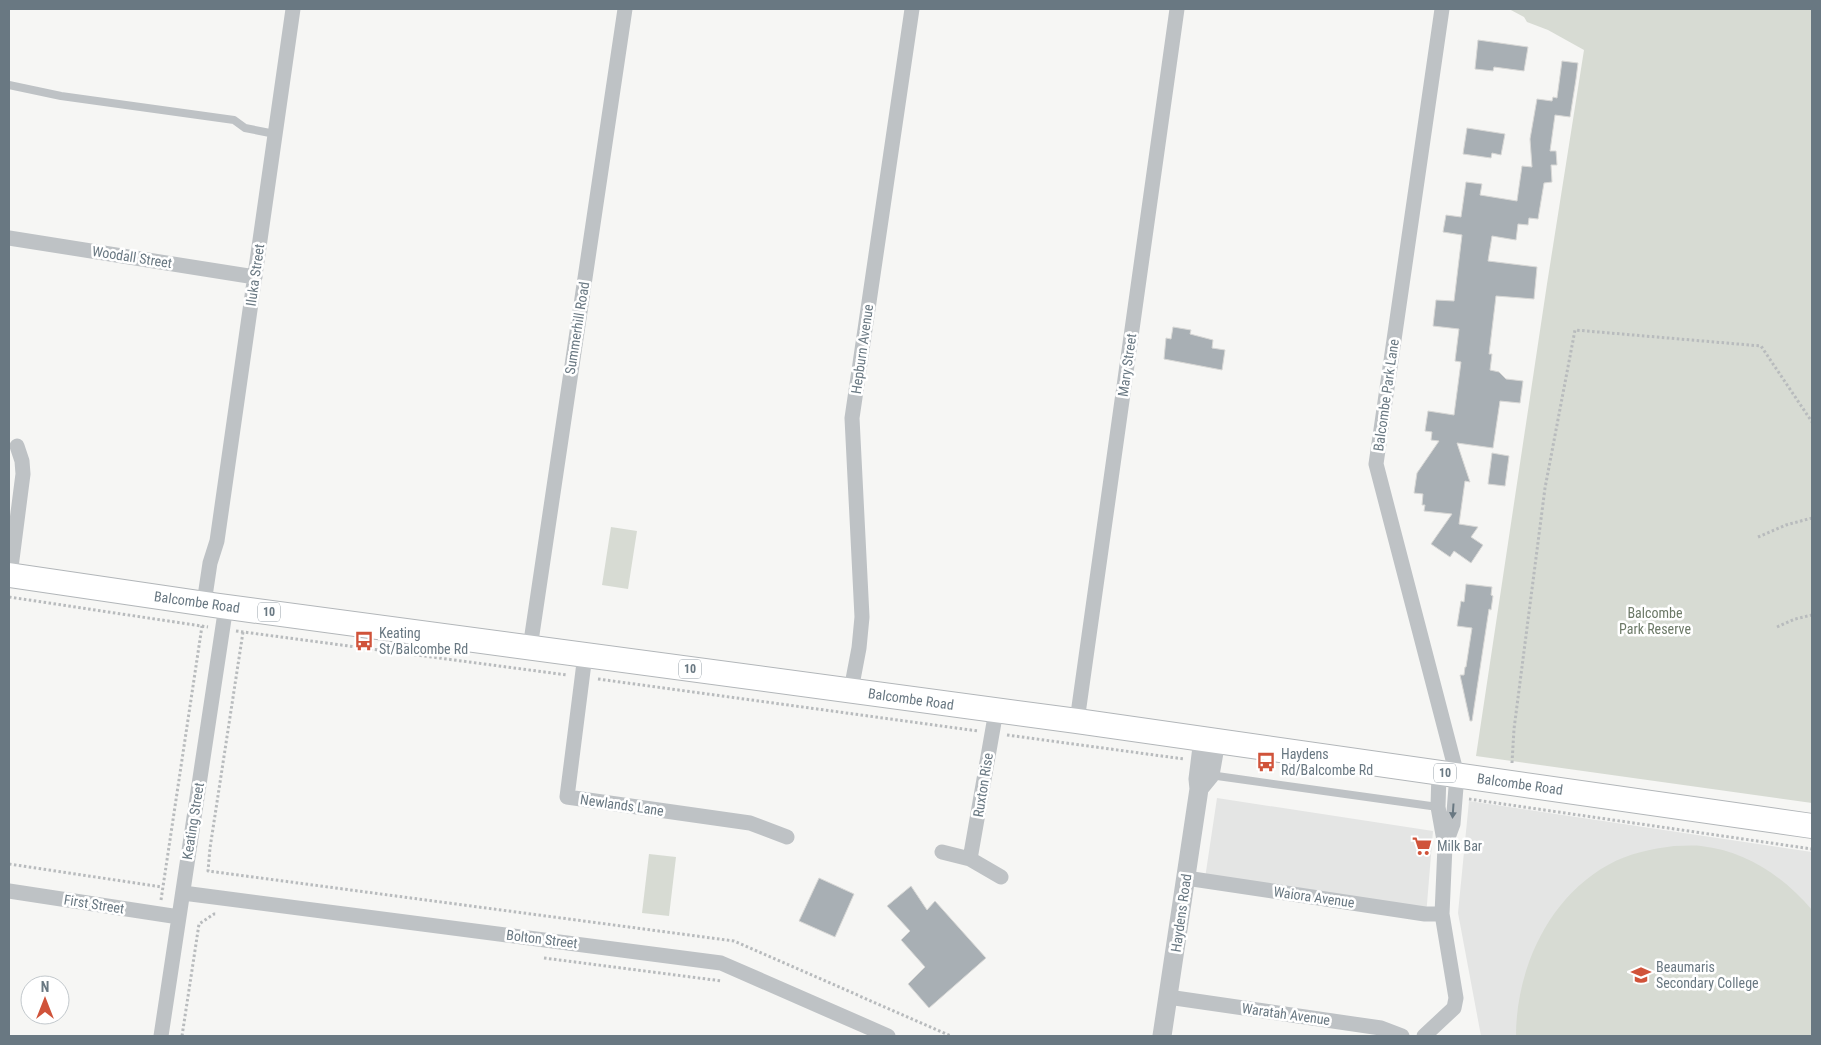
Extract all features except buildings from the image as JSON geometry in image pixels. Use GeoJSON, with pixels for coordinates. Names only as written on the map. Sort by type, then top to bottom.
{"type":"FeatureCollection","features":[{"type":"Feature","properties":{"kind":"main road","name":"Balcombe Road"},"geometry":{"type":"LineString","coordinates":[[9,582],[214,614],[530,648],[584,666],[851,690],[994,722],[1077,721],[1205,761],[1451,781],[1510,783],[1812,826]]}},
{"type":"Feature","properties":{"kind":"street","name":"Iluka Street"},"geometry":{"type":"LineString","coordinates":[[214,614],[219,564],[217,541],[294,9]]}},
{"type":"Feature","properties":{"kind":"street","name":"Summerhill Road"},"geometry":{"type":"LineString","coordinates":[[530,648],[625,9]]}},
{"type":"Feature","properties":{"kind":"street","name":"Hepburn Avenue"},"geometry":{"type":"LineString","coordinates":[[851,690],[859,648],[862,617],[852,418],[912,9]]}},
{"type":"Feature","properties":{"kind":"street","name":"Mary Street"},"geometry":{"type":"LineString","coordinates":[[1077,721],[1177,9]]}},
{"type":"Feature","properties":{"kind":"street","name":"Balcombe Park Lane"},"geometry":{"type":"LineString","coordinates":[[1442,9],[1376,464],[1451,781]]}},
{"type":"Feature","properties":{"kind":"street","name":"Woodall Street"},"geometry":{"type":"LineString","coordinates":[[9,238],[255,277]]}},
{"type":"Feature","properties":{"kind":"street"},"geometry":{"type":"LineString","coordinates":[[9,582],[23,474],[22,461],[16,446]]}},
{"type":"Feature","properties":{"kind":"street","name":"Keating Street"},"geometry":{"type":"LineString","coordinates":[[161,1036],[183,892],[214,614]]}},
{"type":"Feature","properties":{"kind":"street","name":"Newlands Lane"},"geometry":{"type":"LineString","coordinates":[[584,666],[567,797],[750,822],[787,837]]}},
{"type":"Feature","properties":{"kind":"street","name":"Ruxton Rise"},"geometry":{"type":"LineString","coordinates":[[970,859],[994,722]]}},
{"type":"Feature","properties":{"kind":"street","name":"Haydens Road"},"geometry":{"type":"LineString","coordinates":[[1162,1036],[1205,761]]}},
{"type":"Feature","properties":{"kind":"street"},"geometry":{"type":"LineString","coordinates":[[1424,1036],[1454,1008],[1456,998],[1442,914],[1445,846],[1438,807],[1451,781]]}},
{"type":"Feature","properties":{"kind":"street"},"geometry":{"type":"LineString","coordinates":[[1445,846],[1451,831],[1451,781]]}},
{"type":"Feature","properties":{"kind":"street"},"geometry":{"type":"LineString","coordinates":[[942,852],[970,859],[1001,877]]}},
{"type":"Feature","properties":{"kind":"street","name":"Waiora Avenue"},"geometry":{"type":"LineString","coordinates":[[1186,878],[1425,914],[1442,914]]}},
{"type":"Feature","properties":{"kind":"street","name":"First Street"},"geometry":{"type":"LineString","coordinates":[[9,891],[158,914],[178,923]]}},
{"type":"Feature","properties":{"kind":"street","name":"Bolton Street"},"geometry":{"type":"LineString","coordinates":[[183,892],[721,963],[888,1036]]}},
{"type":"Feature","properties":{"kind":"street","name":"Waratah Avenue"},"geometry":{"type":"LineString","coordinates":[[1168,997],[1381,1028],[1402,1036]]}},
{"type":"Feature","properties":{"kind":"lane"},"geometry":{"type":"LineString","coordinates":[[9,85],[61,96],[234,120],[246,128],[275,134]]}},
{"type":"Feature","properties":{"kind":"lane"},"geometry":{"type":"LineString","coordinates":[[1205,761],[1438,807]]}},
{"type":"Feature","properties":{"kind":"path"},"geometry":{"type":"LineString","coordinates":[[1510,783],[1514,729],[1545,488],[1575,330],[1761,346],[1812,422]]}},
{"type":"Feature","properties":{"kind":"path"},"geometry":{"type":"LineString","coordinates":[[1758,538],[1786,525],[1812,518]]}},
{"type":"Feature","properties":{"kind":"path"},"geometry":{"type":"LineString","coordinates":[[9,582],[214,614],[243,632],[584,666],[994,722],[1205,761]]}},
{"type":"Feature","properties":{"kind":"path"},"geometry":{"type":"LineString","coordinates":[[158,914],[214,614]]}},
{"type":"Feature","properties":{"kind":"path"},"geometry":{"type":"LineString","coordinates":[[1777,627],[1795,619],[1812,615]]}},
{"type":"Feature","properties":{"kind":"path"},"geometry":{"type":"LineString","coordinates":[[243,632],[208,871],[734,941],[951,1036]]}},
{"type":"Feature","properties":{"kind":"path"},"geometry":{"type":"LineString","coordinates":[[1451,781],[1467,799],[1812,849]]}},
{"type":"Feature","properties":{"kind":"path"},"geometry":{"type":"LineString","coordinates":[[9,864],[162,887]]}},
{"type":"Feature","properties":{"kind":"path"},"geometry":{"type":"LineString","coordinates":[[182,1036],[198,924],[214,914],[223,915]]}},
{"type":"Feature","properties":{"kind":"path"},"geometry":{"type":"LineString","coordinates":[[178,923],[197,933]]}},
{"type":"Feature","properties":{"kind":"path"},"geometry":{"type":"LineString","coordinates":[[539,957],[726,982]]}},
{"type":"Feature","properties":{"kind":"shaded area"},"geometry":{"type":"Polygon","coordinates":[[[1217,798],[1433,831],[1426,916],[1204,885],[1217,798]]]}},
{"type":"Feature","properties":{"kind":"shaded area","name":"Beaumaris Secondary College"},"geometry":{"type":"Polygon","coordinates":[[[1469,801],[1812,852],[1812,1036],[1481,1036],[1458,913],[1469,801]]]}},
{"type":"Feature","properties":{"kind":"green space","name":"Balcombe Park Reserve"},"geometry":{"type":"Polygon","coordinates":[[[1509,9],[1812,9],[1812,803],[1476,756],[1584,50],[1548,30],[1527,22],[1524,17],[1509,9]]]}},
{"type":"Feature","properties":{"kind":"green space"},"geometry":{"type":"Polygon","coordinates":[[[611,527],[637,531],[628,589],[602,585],[611,527]]]}},
{"type":"Feature","properties":{"kind":"green space","name":"Beaumaris Secondary College"},"geometry":{"type":"Polygon","coordinates":[[[1674,846],[1698,846],[1718,849],[1748,859],[1763,867],[1789,886],[1812,910],[1812,1036],[1516,1036],[1517,1011],[1529,962],[1553,916],[1568,896],[1587,879],[1624,857],[1674,846]]]}},
{"type":"Feature","properties":{"kind":"green space"},"geometry":{"type":"Polygon","coordinates":[[[649,854],[676,857],[669,916],[642,913],[649,854]]]}},
{"type":"Feature","properties":{"kind":"place","name":"Keating St/Balcombe Rd"},"geometry":{"type":"Point","coordinates":[364,641]}},
{"type":"Feature","properties":{"kind":"place","name":"Haydens Rd/Balcombe Rd"},"geometry":{"type":"Point","coordinates":[1266,762]}},
{"type":"Feature","properties":{"kind":"place","name":"Milk Bar"},"geometry":{"type":"Point","coordinates":[1422,846]}},
{"type":"Feature","properties":{"kind":"place","name":"Beaumaris Secondary College"},"geometry":{"type":"Point","coordinates":[1641,975]}}]}
